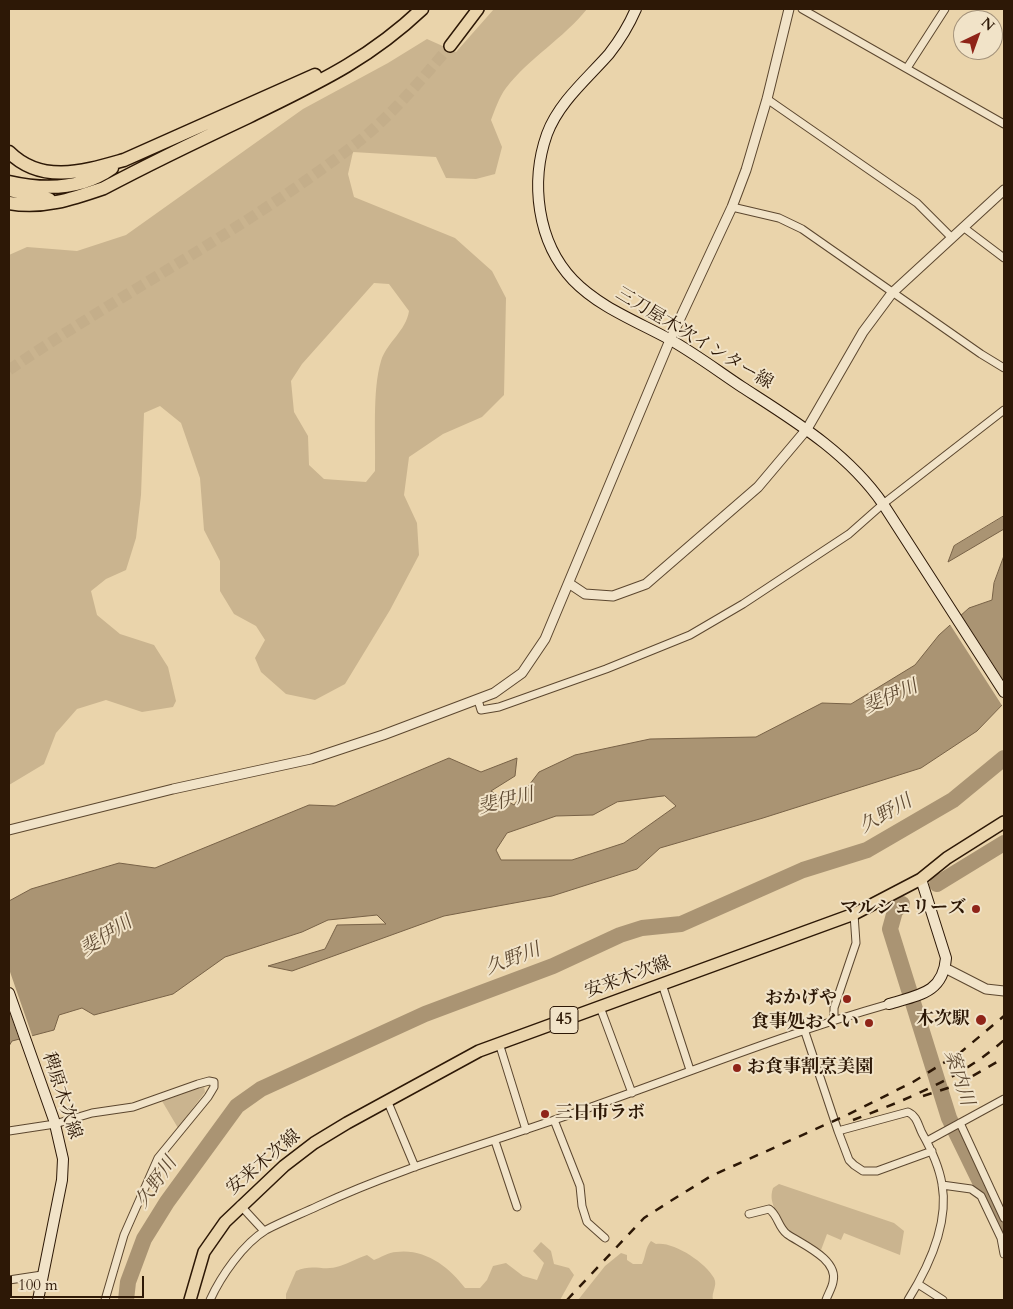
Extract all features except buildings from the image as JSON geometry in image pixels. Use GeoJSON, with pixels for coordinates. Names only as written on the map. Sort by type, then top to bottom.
{"type":"FeatureCollection","features":[{"type":"Feature","properties":{"kind":"highway"},"geometry":{"type":"LineString","coordinates":[[9,152],[18,161],[35,170],[53,173],[76,173],[124,160],[322,72],[360,50],[411,9]]}},
{"type":"Feature","properties":{"kind":"highway"},"geometry":{"type":"LineString","coordinates":[[9,203],[28,206],[67,201],[104,188],[329,78],[367,55],[422,9]]}},
{"type":"Feature","properties":{"kind":"highway"},"geometry":{"type":"LineString","coordinates":[[9,182],[33,188],[52,188],[83,182],[103,174],[124,160]]}},
{"type":"Feature","properties":{"kind":"highway"},"geometry":{"type":"LineString","coordinates":[[9,190],[67,201]]}},
{"type":"Feature","properties":{"kind":"main road"},"geometry":{"type":"LineString","coordinates":[[450,46],[478,9]]}},
{"type":"Feature","properties":{"kind":"main road","name":"三刀屋木次インター線"},"geometry":{"type":"LineString","coordinates":[[636,9],[626,30],[576,89],[548,133],[540,159],[539,209],[556,257],[572,280],[593,297],[621,315],[670,340],[807,430],[861,475],[883,504],[1004,692]]}},
{"type":"Feature","properties":{"kind":"main road","name":"安来木次線"},"geometry":{"type":"LineString","coordinates":[[190,1300],[204,1252],[213,1236],[240,1205],[314,1143],[387,1100],[458,1061],[499,1043],[854,914],[921,879],[948,858],[1004,822]]}},
{"type":"Feature","properties":{"kind":"main road"},"geometry":{"type":"LineString","coordinates":[[890,1004],[932,989],[942,979],[946,968],[946,958],[921,879]]}},
{"type":"Feature","properties":{"kind":"main road","name":"稗原木次線"},"geometry":{"type":"LineString","coordinates":[[9,993],[54,1122],[63,1159],[62,1180],[38,1300]]}},
{"type":"Feature","properties":{"kind":"street"},"geometry":{"type":"LineString","coordinates":[[9,830],[173,789],[311,759],[478,700],[510,683],[530,663],[545,639],[570,584],[670,340],[732,208],[746,170],[767,99],[789,9]]}},
{"type":"Feature","properties":{"kind":"street"},"geometry":{"type":"LineString","coordinates":[[802,9],[1004,124]]}},
{"type":"Feature","properties":{"kind":"street"},"geometry":{"type":"LineString","coordinates":[[906,68],[945,9]]}},
{"type":"Feature","properties":{"kind":"street"},"geometry":{"type":"LineString","coordinates":[[767,99],[917,203],[952,238]]}},
{"type":"Feature","properties":{"kind":"street"},"geometry":{"type":"LineString","coordinates":[[570,584],[585,594],[612,596],[646,584],[758,488],[807,430],[862,332],[892,293],[1004,190]]}},
{"type":"Feature","properties":{"kind":"street"},"geometry":{"type":"LineString","coordinates":[[732,208],[779,218],[802,228],[892,293],[1004,368]]}},
{"type":"Feature","properties":{"kind":"street"},"geometry":{"type":"LineString","coordinates":[[963,227],[1004,258]]}},
{"type":"Feature","properties":{"kind":"street"},"geometry":{"type":"LineString","coordinates":[[478,700],[481,710],[499,707],[606,669],[690,635],[768,588],[849,534],[883,504],[1004,410]]}},
{"type":"Feature","properties":{"kind":"street"},"geometry":{"type":"LineString","coordinates":[[834,1019],[834,1008],[856,943],[854,914]]}},
{"type":"Feature","properties":{"kind":"street"},"geometry":{"type":"LineString","coordinates":[[946,968],[986,989],[1004,991]]}},
{"type":"Feature","properties":{"kind":"street"},"geometry":{"type":"LineString","coordinates":[[662,984],[690,1070]]}},
{"type":"Feature","properties":{"kind":"street"},"geometry":{"type":"LineString","coordinates":[[210,1300],[218,1282],[230,1266],[264,1231],[353,1190],[632,1093],[804,1029],[890,1004]]}},
{"type":"Feature","properties":{"kind":"street"},"geometry":{"type":"LineString","coordinates":[[600,1007],[632,1093]]}},
{"type":"Feature","properties":{"kind":"street"},"geometry":{"type":"LineString","coordinates":[[804,1029],[849,1160],[863,1171],[877,1171],[932,1151]]}},
{"type":"Feature","properties":{"kind":"street"},"geometry":{"type":"LineString","coordinates":[[499,1043],[526,1130]]}},
{"type":"Feature","properties":{"kind":"street"},"geometry":{"type":"LineString","coordinates":[[9,1131],[92,1113],[134,1107],[209,1081],[214,1084],[208,1097],[158,1158],[124,1235],[105,1300]]}},
{"type":"Feature","properties":{"kind":"street"},"geometry":{"type":"LineString","coordinates":[[927,1141],[1004,1099]]}},
{"type":"Feature","properties":{"kind":"street"},"geometry":{"type":"LineString","coordinates":[[387,1100],[415,1167]]}},
{"type":"Feature","properties":{"kind":"street"},"geometry":{"type":"LineString","coordinates":[[838,1131],[908,1112],[915,1118],[932,1151],[942,1185],[941,1212],[936,1241],[918,1284],[908,1300]]}},
{"type":"Feature","properties":{"kind":"street"},"geometry":{"type":"LineString","coordinates":[[554,1120],[580,1186],[584,1214],[591,1227],[605,1238]]}},
{"type":"Feature","properties":{"kind":"street"},"geometry":{"type":"LineString","coordinates":[[959,1124],[989,1198],[1004,1254]]}},
{"type":"Feature","properties":{"kind":"street"},"geometry":{"type":"LineString","coordinates":[[495,1141],[517,1207]]}},
{"type":"Feature","properties":{"kind":"street"},"geometry":{"type":"LineString","coordinates":[[942,1185],[971,1189],[989,1198],[1004,1218]]}},
{"type":"Feature","properties":{"kind":"street"},"geometry":{"type":"LineString","coordinates":[[240,1205],[264,1231]]}},
{"type":"Feature","properties":{"kind":"street"},"geometry":{"type":"LineString","coordinates":[[749,1214],[769,1209],[774,1212],[780,1227],[784,1231],[813,1249],[823,1258],[833,1273],[834,1281],[826,1300]]}},
{"type":"Feature","properties":{"kind":"street"},"geometry":{"type":"LineString","coordinates":[[9,1280],[42,1275]]}},
{"type":"Feature","properties":{"kind":"street"},"geometry":{"type":"LineString","coordinates":[[918,1284],[943,1300]]}},
{"type":"Feature","properties":{"kind":"shaded area"},"geometry":{"type":"Polygon","coordinates":[[[494,9],[587,9],[515,77],[501,95],[491,120],[502,147],[495,174],[476,179],[446,178],[436,157],[353,152],[348,174],[354,197],[455,238],[492,271],[506,298],[504,395],[482,417],[443,434],[409,457],[404,495],[417,523],[419,555],[390,610],[345,684],[315,700],[286,694],[261,672],[255,658],[265,640],[256,626],[234,614],[220,591],[220,561],[204,530],[200,478],[181,423],[160,406],[144,413],[141,495],[136,538],[126,570],[106,579],[91,591],[97,615],[120,634],[154,645],[168,667],[176,701],[173,707],[142,712],[106,700],[77,709],[56,733],[44,764],[9,785],[9,255],[27,247],[77,251],[126,235],[303,109],[388,63],[427,39],[456,52],[494,9]],[[374,283],[302,364],[291,381],[294,412],[308,436],[309,465],[324,479],[366,482],[375,471],[375,401],[378,373],[387,348],[404,325],[409,311],[389,284],[374,283]]]}},
{"type":"Feature","properties":{"kind":"shaded area"},"geometry":{"type":"Polygon","coordinates":[[[204,1086],[205,1092],[178,1128],[162,1101],[195,1087],[204,1086]]]}},
{"type":"Feature","properties":{"kind":"shaded area"},"geometry":{"type":"Polygon","coordinates":[[[779,1184],[894,1223],[904,1231],[900,1255],[844,1233],[841,1240],[827,1234],[821,1250],[800,1239],[784,1226],[773,1206],[772,1191],[779,1184]]]}},
{"type":"Feature","properties":{"kind":"shaded area"},"geometry":{"type":"Polygon","coordinates":[[[651,1241],[656,1244],[679,1249],[704,1266],[715,1281],[713,1300],[578,1300],[605,1266],[621,1253],[627,1255],[627,1260],[633,1264],[642,1264],[651,1241]]]}},
{"type":"Feature","properties":{"kind":"shaded area"},"geometry":{"type":"Polygon","coordinates":[[[541,1242],[551,1251],[554,1264],[569,1268],[574,1275],[560,1300],[286,1300],[286,1294],[296,1271],[308,1268],[334,1268],[367,1255],[374,1260],[396,1252],[417,1253],[426,1256],[444,1266],[465,1288],[480,1288],[487,1280],[493,1266],[506,1263],[523,1276],[537,1280],[544,1263],[533,1251],[541,1242]]]}},
{"type":"Feature","properties":{"kind":"water"},"geometry":{"type":"Polygon","coordinates":[[[1004,516],[1004,529],[948,562],[954,546],[1004,516]]]}},
{"type":"Feature","properties":{"kind":"water","name":"斐伊川"},"geometry":{"type":"Polygon","coordinates":[[[1004,556],[1004,703],[977,731],[921,768],[763,818],[660,848],[637,869],[552,896],[444,916],[292,971],[268,966],[325,949],[337,925],[386,924],[377,915],[328,920],[302,932],[225,957],[173,994],[94,1015],[82,1008],[59,1015],[54,1030],[12,1041],[9,1046],[9,901],[31,889],[119,863],[155,868],[309,805],[335,806],[449,758],[481,772],[517,758],[515,776],[491,791],[514,805],[539,772],[575,755],[650,739],[756,737],[822,703],[851,704],[915,665],[939,635],[969,608],[992,600],[994,583],[1004,556]],[[665,796],[617,802],[593,815],[556,816],[507,833],[496,850],[501,860],[572,860],[624,843],[676,806],[665,796]]]}},
{"type":"Feature","properties":{"kind":"pier"},"geometry":{"type":"Polygon","coordinates":[[[960,613],[1004,681],[1003,707],[949,623],[960,613]]]}},
{"type":"Feature","properties":{"kind":"pier"},"geometry":{"type":"Polygon","coordinates":[[[9,969],[33,1038],[20,1042],[9,1010],[9,969]]]}},
{"type":"Feature","properties":{"kind":"waterway","name":"久野川"},"geometry":{"type":"LineString","coordinates":[[126,1300],[128,1282],[144,1239],[167,1202],[237,1106],[261,1089],[425,1014],[553,966],[620,935],[642,928],[681,924],[803,870],[867,850],[953,800],[1004,758]]}},
{"type":"Feature","properties":{"kind":"waterway","name":"案内川"},"geometry":{"type":"LineString","coordinates":[[937,884],[1004,843]]}},
{"type":"Feature","properties":{"kind":"waterway","name":"案内川"},"geometry":{"type":"LineString","coordinates":[[902,904],[895,911],[890,929],[949,1118],[1004,1231]]}},
{"type":"Feature","properties":{"kind":"tunnel"},"geometry":{"type":"LineString","coordinates":[[9,370],[52,341],[273,203],[316,173],[358,142],[383,120],[450,46]]}},
{"type":"Feature","properties":{"kind":"railway"},"geometry":{"type":"LineString","coordinates":[[567,1300],[644,1218],[711,1176],[847,1115],[913,1082],[961,1052],[1004,1016]]}},
{"type":"Feature","properties":{"kind":"railway"},"geometry":{"type":"LineString","coordinates":[[853,1120],[913,1096],[951,1077],[988,1054],[1004,1040]]}},
{"type":"Feature","properties":{"kind":"railway"},"geometry":{"type":"LineString","coordinates":[[923,1096],[957,1085],[1004,1058]]}},
{"type":"Feature","properties":{"kind":"place","name":"マルシェリーズ"},"geometry":{"type":"Point","coordinates":[976,909]}},
{"type":"Feature","properties":{"kind":"place","name":"おかげや"},"geometry":{"type":"Point","coordinates":[847,999]}},
{"type":"Feature","properties":{"kind":"place","name":"木次駅"},"geometry":{"type":"Point","coordinates":[981,1020]}},
{"type":"Feature","properties":{"kind":"place","name":"食事処おくい"},"geometry":{"type":"Point","coordinates":[869,1023]}},
{"type":"Feature","properties":{"kind":"place","name":"お食事割烹美園"},"geometry":{"type":"Point","coordinates":[737,1068]}},
{"type":"Feature","properties":{"kind":"place","name":"三日市ラボ"},"geometry":{"type":"Point","coordinates":[545,1114]}}]}
